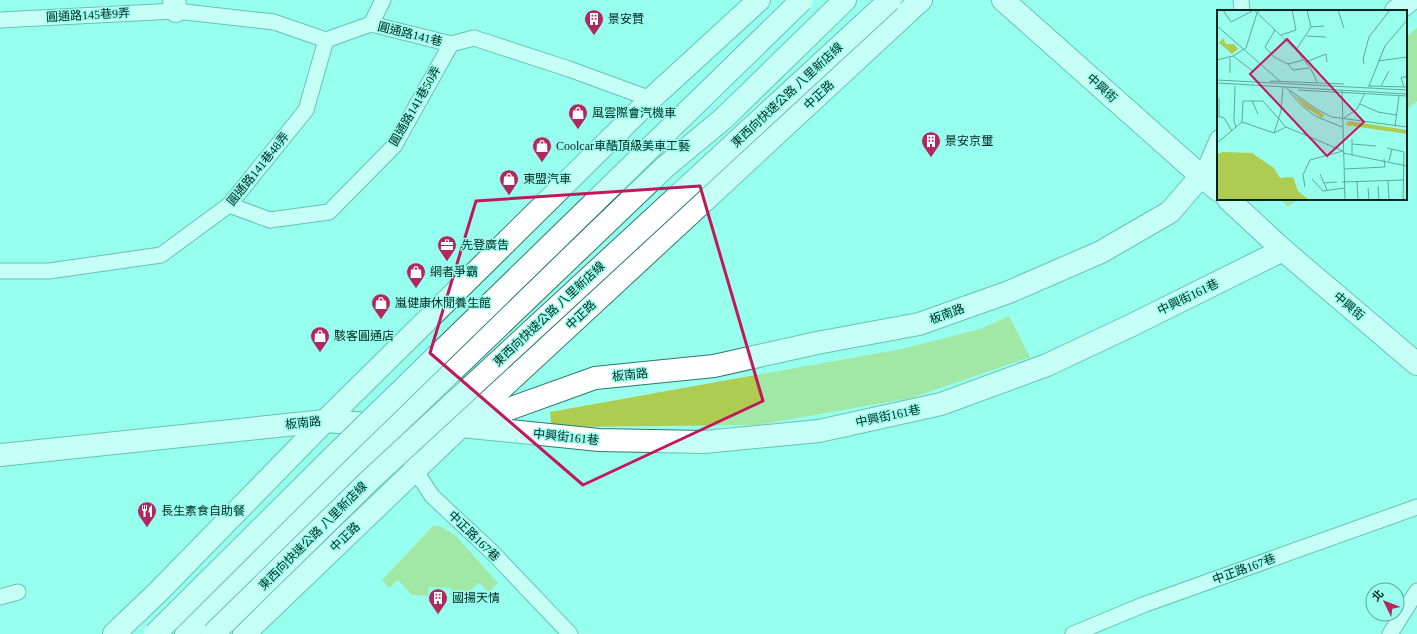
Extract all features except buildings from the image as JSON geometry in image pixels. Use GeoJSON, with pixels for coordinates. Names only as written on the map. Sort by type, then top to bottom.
{"type":"FeatureCollection","features":[{"type":"Feature","properties":{"kind":"main road"},"geometry":{"type":"LineString","coordinates":[[114,634],[158,592],[325,420],[651,99],[759,0]]}},
{"type":"Feature","properties":{"kind":"main road"},"geometry":{"type":"LineString","coordinates":[[155,634],[339,451],[802,0]]}},
{"type":"Feature","properties":{"kind":"main road"},"geometry":{"type":"LineString","coordinates":[[186,634],[334,484],[665,167],[724,118],[845,0]]}},
{"type":"Feature","properties":{"kind":"main road","name":"東西向快速公路 八里新店線"},"geometry":{"type":"LineString","coordinates":[[214,634],[371,479],[890,0]]}},
{"type":"Feature","properties":{"kind":"main road","name":"中正路"},"geometry":{"type":"LineString","coordinates":[[244,634],[461,426],[921,0]]}},
{"type":"Feature","properties":{"kind":"main road","name":"中興街"},"geometry":{"type":"LineString","coordinates":[[1003,0],[1217,189]]}},
{"type":"Feature","properties":{"kind":"main road"},"geometry":{"type":"LineString","coordinates":[[1397,10],[1410,0]]}},
{"type":"Feature","properties":{"kind":"main road","name":"板南路"},"geometry":{"type":"LineString","coordinates":[[0,455],[325,420],[396,426],[461,426],[595,378],[714,366],[817,343],[919,324],[1009,292],[1101,252],[1170,212],[1201,176],[1217,161]]}},
{"type":"Feature","properties":{"kind":"main road","name":"中興街"},"geometry":{"type":"LineString","coordinates":[[1229,200],[1283,250],[1417,364]]}},
{"type":"Feature","properties":{"kind":"main road","name":"中興街161巷"},"geometry":{"type":"LineString","coordinates":[[461,426],[599,440],[704,442],[827,429],[941,404],[1047,365],[1132,325],[1283,250]]}},
{"type":"Feature","properties":{"kind":"lane"},"geometry":{"type":"LineString","coordinates":[[371,24],[384,0]]}},
{"type":"Feature","properties":{"kind":"lane"},"geometry":{"type":"LineString","coordinates":[[1241,0],[1242,10]]}},
{"type":"Feature","properties":{"kind":"lane"},"geometry":{"type":"LineString","coordinates":[[175,5],[274,22],[326,40]]}},
{"type":"Feature","properties":{"kind":"lane","name":"圓通路145巷9弄"},"geometry":{"type":"LineString","coordinates":[[0,20],[175,5]]}},
{"type":"Feature","properties":{"kind":"lane","name":"圓通路141巷"},"geometry":{"type":"LineString","coordinates":[[326,40],[371,24],[451,44],[474,38],[569,69],[651,99]]}},
{"type":"Feature","properties":{"kind":"lane","name":"圓通路141巷48弄"},"geometry":{"type":"LineString","coordinates":[[0,271],[49,271],[161,255],[229,205],[306,110],[326,40]]}},
{"type":"Feature","properties":{"kind":"lane","name":"圓通路141巷50弄"},"geometry":{"type":"LineString","coordinates":[[229,205],[270,220],[328,212],[394,146],[451,44]]}},
{"type":"Feature","properties":{"kind":"lane"},"geometry":{"type":"LineString","coordinates":[[1201,176],[1217,140]]}},
{"type":"Feature","properties":{"kind":"lane","name":"中正路167巷"},"geometry":{"type":"LineString","coordinates":[[396,426],[415,470],[432,496],[492,552],[570,634]]}},
{"type":"Feature","properties":{"kind":"lane","name":"中正路167巷"},"geometry":{"type":"LineString","coordinates":[[1073,634],[1143,605],[1417,507]]}},
{"type":"Feature","properties":{"kind":"lane"},"geometry":{"type":"LineString","coordinates":[[1390,634],[1417,591]]}},
{"type":"Feature","properties":{"kind":"lane"},"geometry":{"type":"LineString","coordinates":[[0,597],[18,592]]}},
{"type":"Feature","properties":{"kind":"highlighted area"},"geometry":{"type":"Polygon","coordinates":[[[700,186],[763,401],[583,485],[430,353],[476,201],[700,186]]]}},
{"type":"Feature","properties":{"kind":"green space"},"geometry":{"type":"Polygon","coordinates":[[[1417,28],[1417,101],[1407,109],[1407,36],[1417,28]]]}},
{"type":"Feature","properties":{"kind":"green space"},"geometry":{"type":"Polygon","coordinates":[[[1281,200],[1297,200],[1288,207],[1281,200]]]}},
{"type":"Feature","properties":{"kind":"green space"},"geometry":{"type":"Polygon","coordinates":[[[1009,316],[1030,357],[911,398],[758,425],[557,427],[551,424],[550,412],[901,349],[980,329],[1009,316]]]}},
{"type":"Feature","properties":{"kind":"green space"},"geometry":{"type":"Polygon","coordinates":[[[433,526],[442,527],[456,536],[498,583],[489,592],[479,583],[465,595],[450,595],[451,588],[429,587],[428,596],[412,595],[398,580],[389,588],[382,580],[433,526]]]}},
{"type":"Feature","properties":{"kind":"place","name":"景安贊"},"geometry":{"type":"Point","coordinates":[594,36]}},
{"type":"Feature","properties":{"kind":"place","name":"風雲際會汽機車"},"geometry":{"type":"Point","coordinates":[578,130]}},
{"type":"Feature","properties":{"kind":"place","name":"景安京璽"},"geometry":{"type":"Point","coordinates":[931,158]}},
{"type":"Feature","properties":{"kind":"place","name":"Coolcar車酷頂級美車工藝"},"geometry":{"type":"Point","coordinates":[542,163]}},
{"type":"Feature","properties":{"kind":"place","name":"東盟汽車"},"geometry":{"type":"Point","coordinates":[509,196]}},
{"type":"Feature","properties":{"kind":"place","name":"先登廣告"},"geometry":{"type":"Point","coordinates":[447,262]}},
{"type":"Feature","properties":{"kind":"place","name":"網者爭霸"},"geometry":{"type":"Point","coordinates":[416,289]}},
{"type":"Feature","properties":{"kind":"place","name":"嵐健康休閒養生館"},"geometry":{"type":"Point","coordinates":[381,320]}},
{"type":"Feature","properties":{"kind":"place","name":"駭客圓通店"},"geometry":{"type":"Point","coordinates":[320,353]}},
{"type":"Feature","properties":{"kind":"place","name":"長生素食自助餐"},"geometry":{"type":"Point","coordinates":[147,528]}},
{"type":"Feature","properties":{"kind":"place","name":"國揚天情"},"geometry":{"type":"Point","coordinates":[438,615]}}]}
